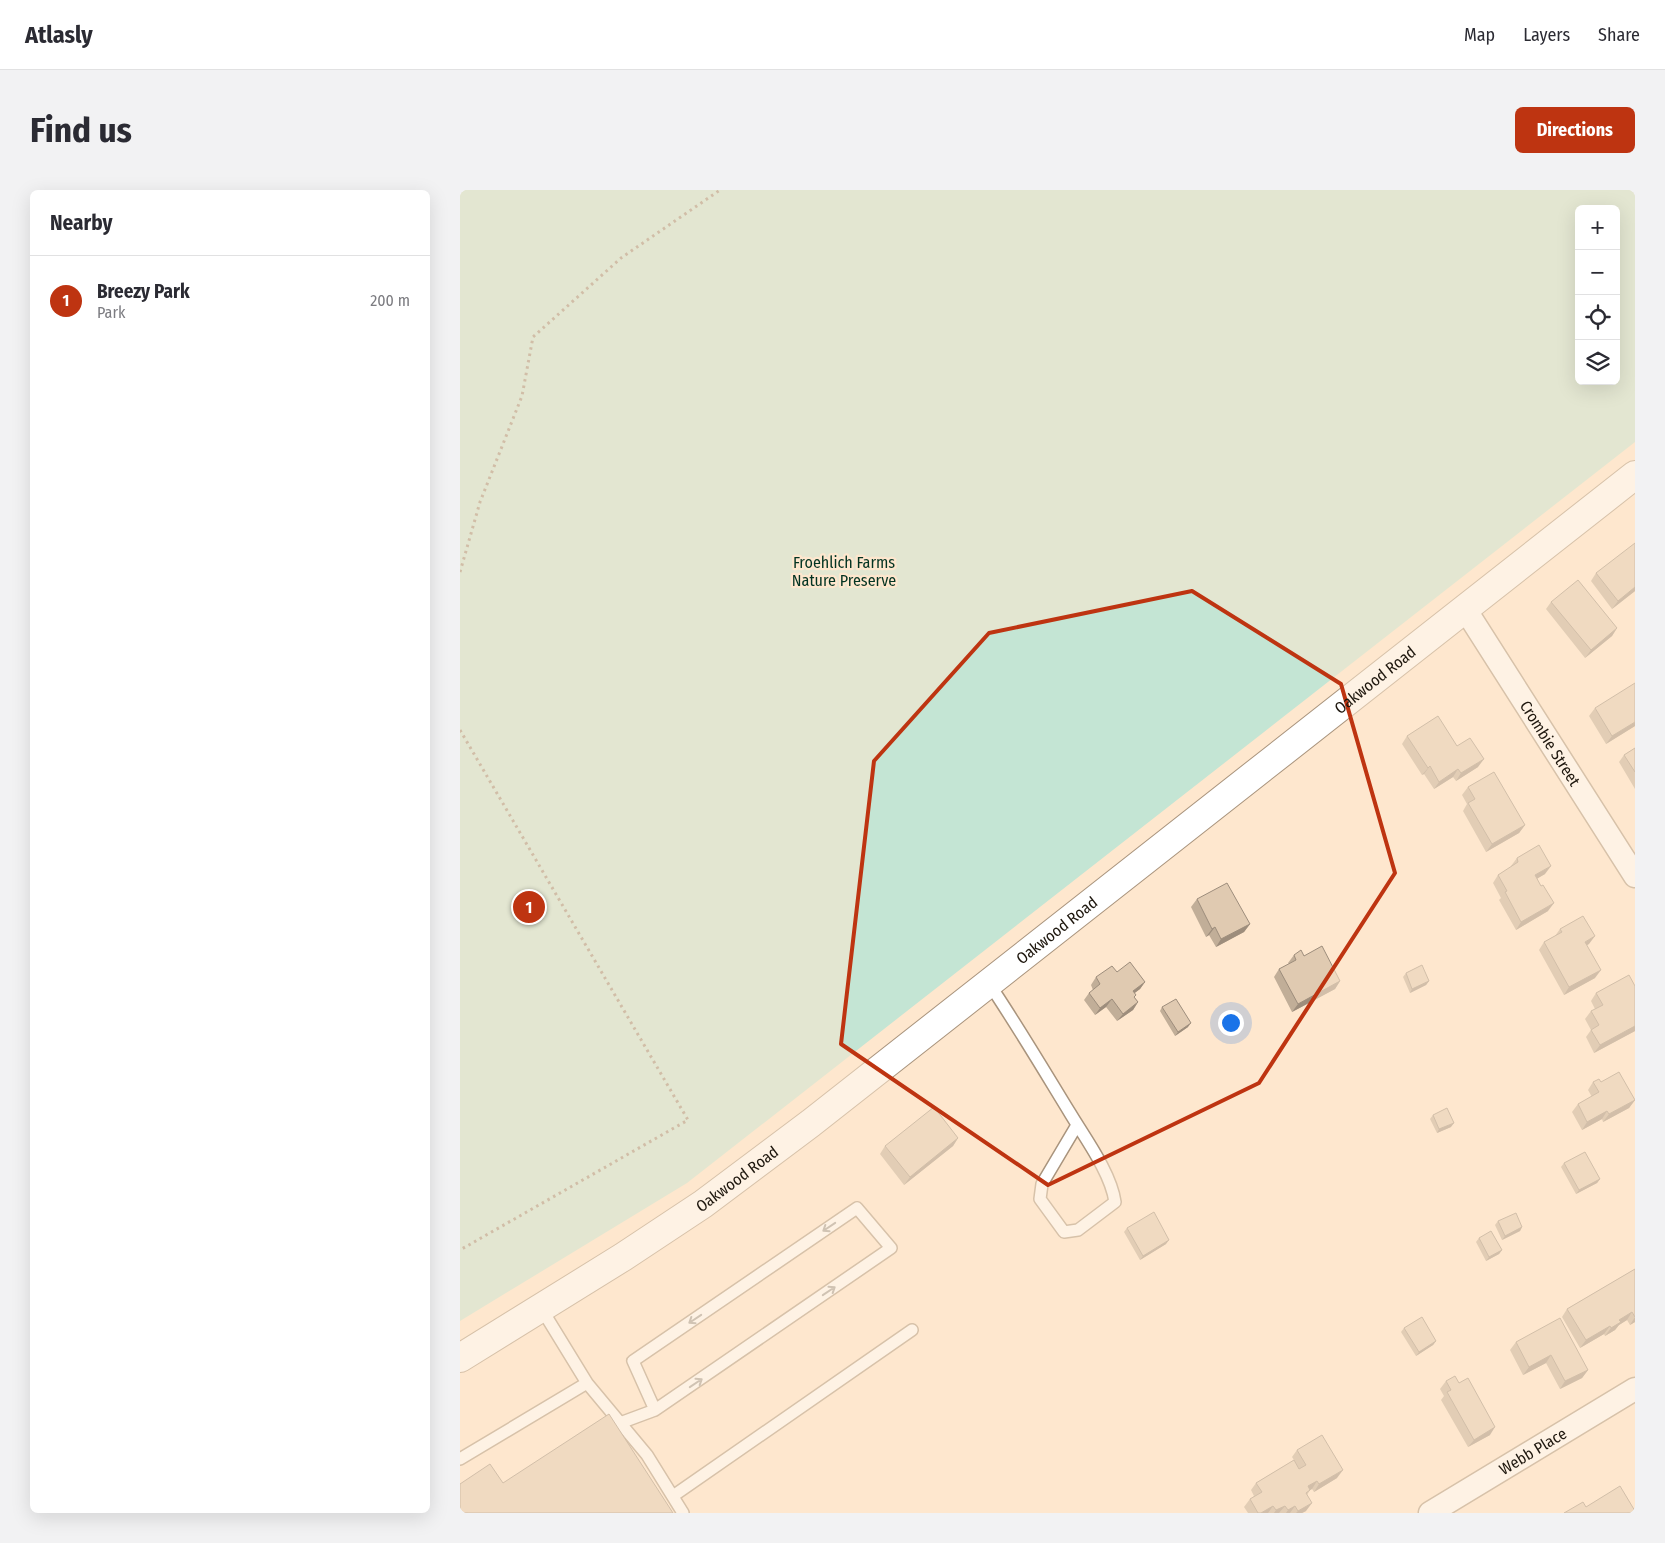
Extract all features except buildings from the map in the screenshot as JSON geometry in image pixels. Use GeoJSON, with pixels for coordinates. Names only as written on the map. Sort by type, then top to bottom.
{"type":"FeatureCollection","features":[{"type":"Feature","properties":{"kind":"main road","name":"Oakwood Road"},"geometry":{"type":"LineString","coordinates":[[460,1358],[623,1257],[703,1204],[810,1123],[1635,475]]}},
{"type":"Feature","properties":{"kind":"street","name":"Crombie Street"},"geometry":{"type":"LineString","coordinates":[[1465,609],[1635,876]]}},
{"type":"Feature","properties":{"kind":"street","name":"Webb Place"},"geometry":{"type":"LineString","coordinates":[[1430,1513],[1635,1389]]}},
{"type":"Feature","properties":{"kind":"lane"},"geometry":{"type":"LineString","coordinates":[[988,982],[1008,1011],[1077,1125],[1113,1189],[1115,1202],[1078,1230],[1064,1232],[1040,1199],[1042,1184],[1077,1125]]}},
{"type":"Feature","properties":{"kind":"lane"},"geometry":{"type":"LineString","coordinates":[[620,1423],[655,1410],[891,1248],[857,1208],[633,1361],[655,1410]]}},
{"type":"Feature","properties":{"kind":"lane"},"geometry":{"type":"LineString","coordinates":[[541,1308],[587,1383],[647,1455],[683,1513]]}},
{"type":"Feature","properties":{"kind":"lane"},"geometry":{"type":"LineString","coordinates":[[673,1496],[912,1330]]}},
{"type":"Feature","properties":{"kind":"lane"},"geometry":{"type":"LineString","coordinates":[[460,1459],[587,1383]]}},
{"type":"Feature","properties":{"kind":"path"},"geometry":{"type":"LineString","coordinates":[[460,572],[480,502],[522,396],[533,337],[621,258],[720,190]]}},
{"type":"Feature","properties":{"kind":"path"},"geometry":{"type":"LineString","coordinates":[[460,730],[688,1120],[460,1250]]}},
{"type":"Feature","properties":{"kind":"highlighted area"},"geometry":{"type":"Polygon","coordinates":[[[1192,591],[1341,684],[1395,873],[1259,1083],[1048,1185],[841,1044],[874,761],[989,633],[1192,591]]]}},
{"type":"Feature","properties":{"kind":"green space","name":"Froehlich Farms Nature Preserve"},"geometry":{"type":"Polygon","coordinates":[[[460,190],[1635,190],[1635,442],[687,1183],[460,1321],[460,190]]]}},
{"type":"Feature","properties":{"kind":"place","name":"Breezy Park"},"geometry":{"type":"Point","coordinates":[529,907]}}]}
